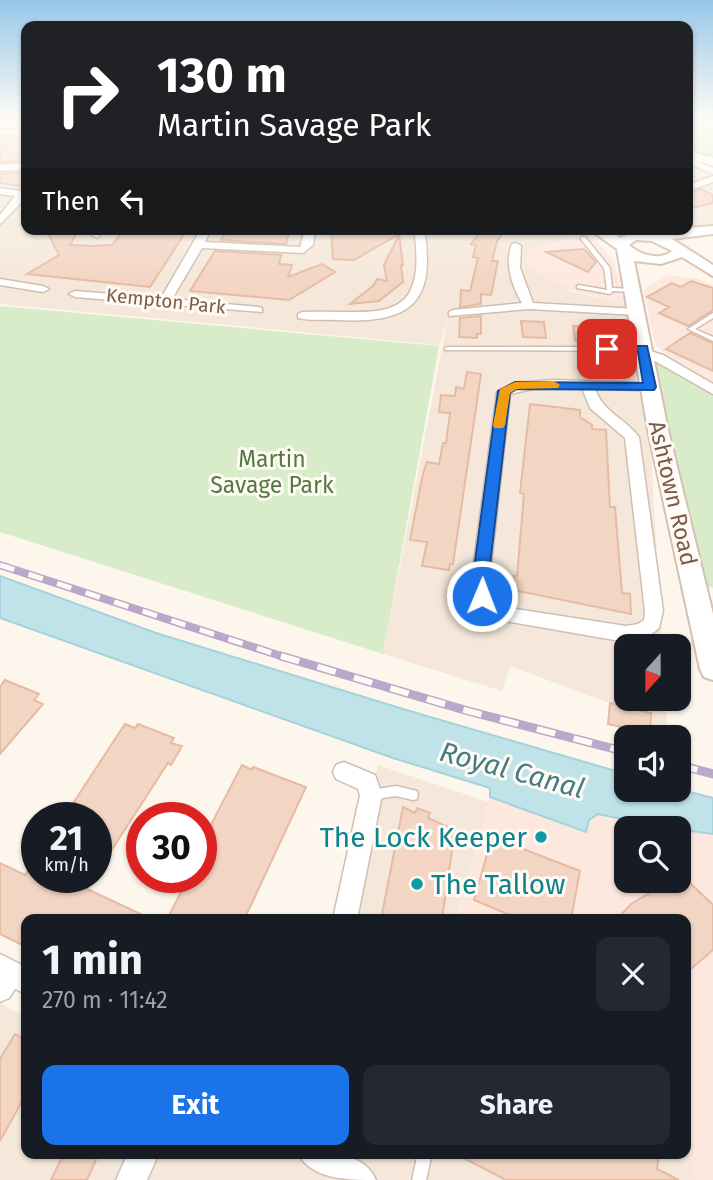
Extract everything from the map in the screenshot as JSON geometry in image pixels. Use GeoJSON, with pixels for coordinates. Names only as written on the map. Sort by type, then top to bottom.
{"type":"FeatureCollection","features":[{"type":"Feature","properties":{"kind":"street"},"geometry":{"type":"LineString","coordinates":[[693,187],[713,179]]}},
{"type":"Feature","properties":{"kind":"street"},"geometry":{"type":"LineString","coordinates":[[702,184],[713,189]]}},
{"type":"Feature","properties":{"kind":"street"},"geometry":{"type":"LineString","coordinates":[[0,191],[21,194]]}},
{"type":"Feature","properties":{"kind":"street"},"geometry":{"type":"LineString","coordinates":[[0,221],[21,197]]}},
{"type":"Feature","properties":{"kind":"street"},"geometry":{"type":"LineString","coordinates":[[680,243],[713,230]]}},
{"type":"Feature","properties":{"kind":"street"},"geometry":{"type":"LineString","coordinates":[[166,300],[203,235]]}},
{"type":"Feature","properties":{"kind":"street"},"geometry":{"type":"LineString","coordinates":[[199,245],[303,250],[308,245],[309,235]]}},
{"type":"Feature","properties":{"kind":"street"},"geometry":{"type":"LineString","coordinates":[[302,316],[386,317],[400,311],[422,285],[424,265],[420,235]]}},
{"type":"Feature","properties":{"kind":"street"},"geometry":{"type":"LineString","coordinates":[[605,235],[635,257],[659,261],[713,278]]}},
{"type":"Feature","properties":{"kind":"street"},"geometry":{"type":"LineString","coordinates":[[644,235],[680,243],[713,271]]}},
{"type":"Feature","properties":{"kind":"street"},"geometry":{"type":"LineString","coordinates":[[622,247],[626,238],[649,236]]}},
{"type":"Feature","properties":{"kind":"street"},"geometry":{"type":"LineString","coordinates":[[632,283],[642,266],[676,257],[680,243]]}},
{"type":"Feature","properties":{"kind":"street"},"geometry":{"type":"LineString","coordinates":[[516,246],[514,257],[522,296],[529,306]]}},
{"type":"Feature","properties":{"kind":"street","name":"Ashtown Road"},"geometry":{"type":"LineString","coordinates":[[622,247],[632,283],[650,387],[707,618],[713,669]]}},
{"type":"Feature","properties":{"kind":"street"},"geometry":{"type":"LineString","coordinates":[[0,282],[43,289]]}},
{"type":"Feature","properties":{"kind":"street","name":"Kempton Park"},"geometry":{"type":"LineString","coordinates":[[75,294],[258,310]]}},
{"type":"Feature","properties":{"kind":"street"},"geometry":{"type":"LineString","coordinates":[[453,314],[529,306],[637,313]]}},
{"type":"Feature","properties":{"kind":"street"},"geometry":{"type":"LineString","coordinates":[[644,351],[712,389]]}},
{"type":"Feature","properties":{"kind":"street"},"geometry":{"type":"LineString","coordinates":[[588,385],[591,402],[596,408],[625,425],[632,437],[653,623],[643,631],[626,634],[505,615],[493,608],[482,596],[480,583],[504,391],[515,386],[588,385],[650,387]]}},
{"type":"Feature","properties":{"kind":"street"},"geometry":{"type":"LineString","coordinates":[[344,772],[367,782],[371,795],[346,914]]}},
{"type":"Feature","properties":{"kind":"street"},"geometry":{"type":"LineString","coordinates":[[131,1180],[141,1159]]}},
{"type":"Feature","properties":{"kind":"street"},"geometry":{"type":"LineString","coordinates":[[323,1159],[360,1180]]}},
{"type":"Feature","properties":{"kind":"lane"},"geometry":{"type":"LineString","coordinates":[[583,238],[607,268],[610,289]]}},
{"type":"Feature","properties":{"kind":"lane"},"geometry":{"type":"LineString","coordinates":[[579,287],[607,293],[610,289],[632,283]]}},
{"type":"Feature","properties":{"kind":"lane"},"geometry":{"type":"LineString","coordinates":[[713,315],[691,329],[713,339]]}},
{"type":"Feature","properties":{"kind":"lane"},"geometry":{"type":"LineString","coordinates":[[447,349],[644,351]]}},
{"type":"Feature","properties":{"kind":"lane"},"geometry":{"type":"LineString","coordinates":[[371,795],[396,792],[413,795]]}},
{"type":"Feature","properties":{"kind":"lane"},"geometry":{"type":"LineString","coordinates":[[419,1180],[424,1159]]}},
{"type":"Feature","properties":{"kind":"shaded area"},"geometry":{"type":"Polygon","coordinates":[[[0,173],[21,173],[21,235],[573,235],[527,254],[548,280],[571,287],[569,291],[625,304],[649,417],[661,634],[614,634],[614,704],[510,666],[502,691],[383,654],[449,312],[440,345],[0,304],[0,173]]]}},
{"type":"Feature","properties":{"kind":"shaded area"},"geometry":{"type":"Polygon","coordinates":[[[693,173],[713,173],[713,226],[693,230],[693,173]]]}},
{"type":"Feature","properties":{"kind":"shaded area"},"geometry":{"type":"Polygon","coordinates":[[[573,235],[590,235],[613,259],[625,304],[569,290],[570,287],[548,280],[528,267],[527,254],[573,235]]]}},
{"type":"Feature","properties":{"kind":"shaded area"},"geometry":{"type":"Polygon","coordinates":[[[667,275],[698,279],[713,285],[713,383],[693,373],[689,366],[673,362],[655,344],[643,290],[667,275]]]}},
{"type":"Feature","properties":{"kind":"shaded area"},"geometry":{"type":"Polygon","coordinates":[[[642,711],[666,711],[667,725],[651,725],[650,713],[642,711]]]}},
{"type":"Feature","properties":{"kind":"shaded area"},"geometry":{"type":"Polygon","coordinates":[[[378,765],[489,802],[458,911],[464,914],[344,914],[378,765]]]}},
{"type":"Feature","properties":{"kind":"shaded area"},"geometry":{"type":"Polygon","coordinates":[[[490,788],[586,831],[589,820],[598,814],[614,817],[614,893],[691,893],[691,831],[713,834],[713,1180],[696,1180],[691,1157],[691,914],[458,912],[489,802],[490,788]]]}},
{"type":"Feature","properties":{"kind":"shaded area"},"geometry":{"type":"Polygon","coordinates":[[[0,1003],[21,1014],[21,1159],[691,1157],[696,1180],[0,1180],[0,1003]]]}},
{"type":"Feature","properties":{"kind":"green space","name":"Martin Savage Park"},"geometry":{"type":"Polygon","coordinates":[[[0,306],[439,346],[383,654],[0,532],[0,306]]]}},
{"type":"Feature","properties":{"kind":"green space"},"geometry":{"type":"Polygon","coordinates":[[[648,357],[713,394],[713,588],[704,585],[689,512],[648,357]]]}},
{"type":"Feature","properties":{"kind":"water","name":"Royal Canal"},"geometry":{"type":"Polygon","coordinates":[[[0,576],[156,633],[614,771],[614,802],[691,802],[691,792],[713,798],[713,834],[691,831],[691,816],[614,817],[598,814],[589,820],[586,832],[490,797],[490,788],[393,758],[0,618],[0,576]]]}},
{"type":"Feature","properties":{"kind":"building"},"geometry":{"type":"Polygon","coordinates":[[[21,173],[21,186],[0,183],[0,174],[21,173]]]}},
{"type":"Feature","properties":{"kind":"building"},"geometry":{"type":"Polygon","coordinates":[[[701,189],[713,195],[713,203],[693,208],[693,191],[701,189]]]}},
{"type":"Feature","properties":{"kind":"building"},"geometry":{"type":"Polygon","coordinates":[[[49,235],[76,235],[70,245],[92,246],[112,245],[120,235],[184,235],[150,287],[27,274],[59,255],[49,235]]]}},
{"type":"Feature","properties":{"kind":"building"},"geometry":{"type":"Polygon","coordinates":[[[224,235],[288,235],[286,244],[221,240],[224,235]]]}},
{"type":"Feature","properties":{"kind":"building"},"geometry":{"type":"Polygon","coordinates":[[[331,235],[397,235],[354,260],[333,259],[331,235]]]}},
{"type":"Feature","properties":{"kind":"building"},"geometry":{"type":"Polygon","coordinates":[[[399,235],[403,282],[379,301],[350,304],[374,285],[377,279],[387,281],[384,265],[399,235]]]}},
{"type":"Feature","properties":{"kind":"building"},"geometry":{"type":"Polygon","coordinates":[[[478,235],[502,235],[497,241],[492,261],[498,261],[491,295],[481,294],[481,304],[460,307],[461,290],[470,291],[478,258],[473,257],[476,245],[471,244],[478,235]]]}},
{"type":"Feature","properties":{"kind":"building"},"geometry":{"type":"Polygon","coordinates":[[[584,249],[596,262],[588,272],[546,252],[584,249]]]}},
{"type":"Feature","properties":{"kind":"building"},"geometry":{"type":"Polygon","coordinates":[[[215,251],[281,255],[279,264],[292,265],[288,277],[322,264],[335,272],[289,300],[190,291],[215,251]]]}},
{"type":"Feature","properties":{"kind":"building"},"geometry":{"type":"Polygon","coordinates":[[[691,281],[713,288],[713,310],[688,326],[659,313],[669,307],[647,297],[672,283],[681,287],[691,281]]]}},
{"type":"Feature","properties":{"kind":"building"},"geometry":{"type":"Polygon","coordinates":[[[481,316],[481,334],[477,334],[477,338],[459,337],[460,318],[481,316]]]}},
{"type":"Feature","properties":{"kind":"building"},"geometry":{"type":"Polygon","coordinates":[[[521,321],[544,322],[546,338],[523,337],[521,321]]]}},
{"type":"Feature","properties":{"kind":"building"},"geometry":{"type":"Polygon","coordinates":[[[573,326],[599,328],[602,342],[575,340],[573,326]]]}},
{"type":"Feature","properties":{"kind":"building"},"geometry":{"type":"Polygon","coordinates":[[[690,333],[713,343],[713,371],[666,349],[690,333]]]}},
{"type":"Feature","properties":{"kind":"building"},"geometry":{"type":"Polygon","coordinates":[[[467,372],[481,374],[453,564],[450,564],[449,570],[422,566],[427,542],[410,540],[427,462],[439,464],[443,443],[446,443],[450,413],[439,412],[441,395],[455,396],[456,387],[464,389],[467,372]]]}},
{"type":"Feature","properties":{"kind":"building"},"geometry":{"type":"Polygon","coordinates":[[[530,404],[580,410],[580,417],[592,425],[592,429],[606,430],[610,507],[615,507],[622,593],[630,594],[631,614],[513,590],[514,576],[517,576],[524,494],[520,493],[530,404]]]}},
{"type":"Feature","properties":{"kind":"building"},"geometry":{"type":"Polygon","coordinates":[[[5,680],[39,694],[34,700],[43,704],[0,754],[0,687],[5,680]]]}},
{"type":"Feature","properties":{"kind":"building"},"geometry":{"type":"Polygon","coordinates":[[[610,703],[614,704],[614,711],[651,713],[650,725],[608,724],[610,703]]]}},
{"type":"Feature","properties":{"kind":"building"},"geometry":{"type":"Polygon","coordinates":[[[125,724],[135,728],[138,724],[174,738],[171,743],[182,746],[143,802],[126,802],[126,828],[112,849],[112,802],[74,802],[125,724]]]}},
{"type":"Feature","properties":{"kind":"building"},"geometry":{"type":"Polygon","coordinates":[[[242,765],[306,787],[246,914],[170,914],[181,893],[217,893],[217,813],[242,765]]]}},
{"type":"Feature","properties":{"kind":"building","name":"The Tallow"},"geometry":{"type":"Polygon","coordinates":[[[403,807],[415,813],[417,808],[430,813],[428,818],[455,830],[443,914],[382,914],[403,807]]]}},
{"type":"Feature","properties":{"kind":"building"},"geometry":{"type":"Polygon","coordinates":[[[492,837],[580,871],[572,914],[507,914],[474,900],[492,837]]]}},
{"type":"Feature","properties":{"kind":"building"},"geometry":{"type":"Polygon","coordinates":[[[0,863],[21,873],[21,893],[96,893],[140,914],[21,914],[21,944],[0,934],[0,863]]]}},
{"type":"Feature","properties":{"kind":"building"},"geometry":{"type":"Polygon","coordinates":[[[691,884],[713,905],[713,950],[691,969],[691,914],[622,914],[631,904],[650,893],[691,893],[691,884]]]}},
{"type":"Feature","properties":{"kind":"building"},"geometry":{"type":"Polygon","coordinates":[[[15,1034],[21,1037],[21,1103],[0,1141],[0,1059],[15,1034]]]}},
{"type":"Feature","properties":{"kind":"building"},"geometry":{"type":"Polygon","coordinates":[[[61,1159],[96,1159],[87,1180],[51,1180],[61,1159]]]}},
{"type":"Feature","properties":{"kind":"building"},"geometry":{"type":"Polygon","coordinates":[[[466,1159],[658,1159],[657,1169],[679,1180],[506,1180],[466,1159]]]}},
{"type":"Feature","properties":{"kind":"railway"},"geometry":{"type":"LineString","coordinates":[[0,565],[287,658]]}},
{"type":"Feature","properties":{"kind":"railway"},"geometry":{"type":"LineString","coordinates":[[281,656],[468,711],[614,749]]}},
{"type":"Feature","properties":{"kind":"railway"},"geometry":{"type":"LineString","coordinates":[[691,768],[713,774]]}},
{"type":"Feature","properties":{"kind":"slow traffic"},"geometry":{"type":"LineString","coordinates":[[499,425],[504,391],[515,386],[554,385]]}},
{"type":"Feature","properties":{"kind":"place","name":"The Lock Keeper"},"geometry":{"type":"Point","coordinates":[541,837]}},
{"type":"Feature","properties":{"kind":"place","name":"The Tallow"},"geometry":{"type":"Point","coordinates":[417,884]}},
{"type":"Feature","properties":{"kind":"route"},"geometry":{"type":"LineString","coordinates":[[482,596],[480,583],[504,391],[515,386],[650,387],[643,349],[607,349]]}}]}
